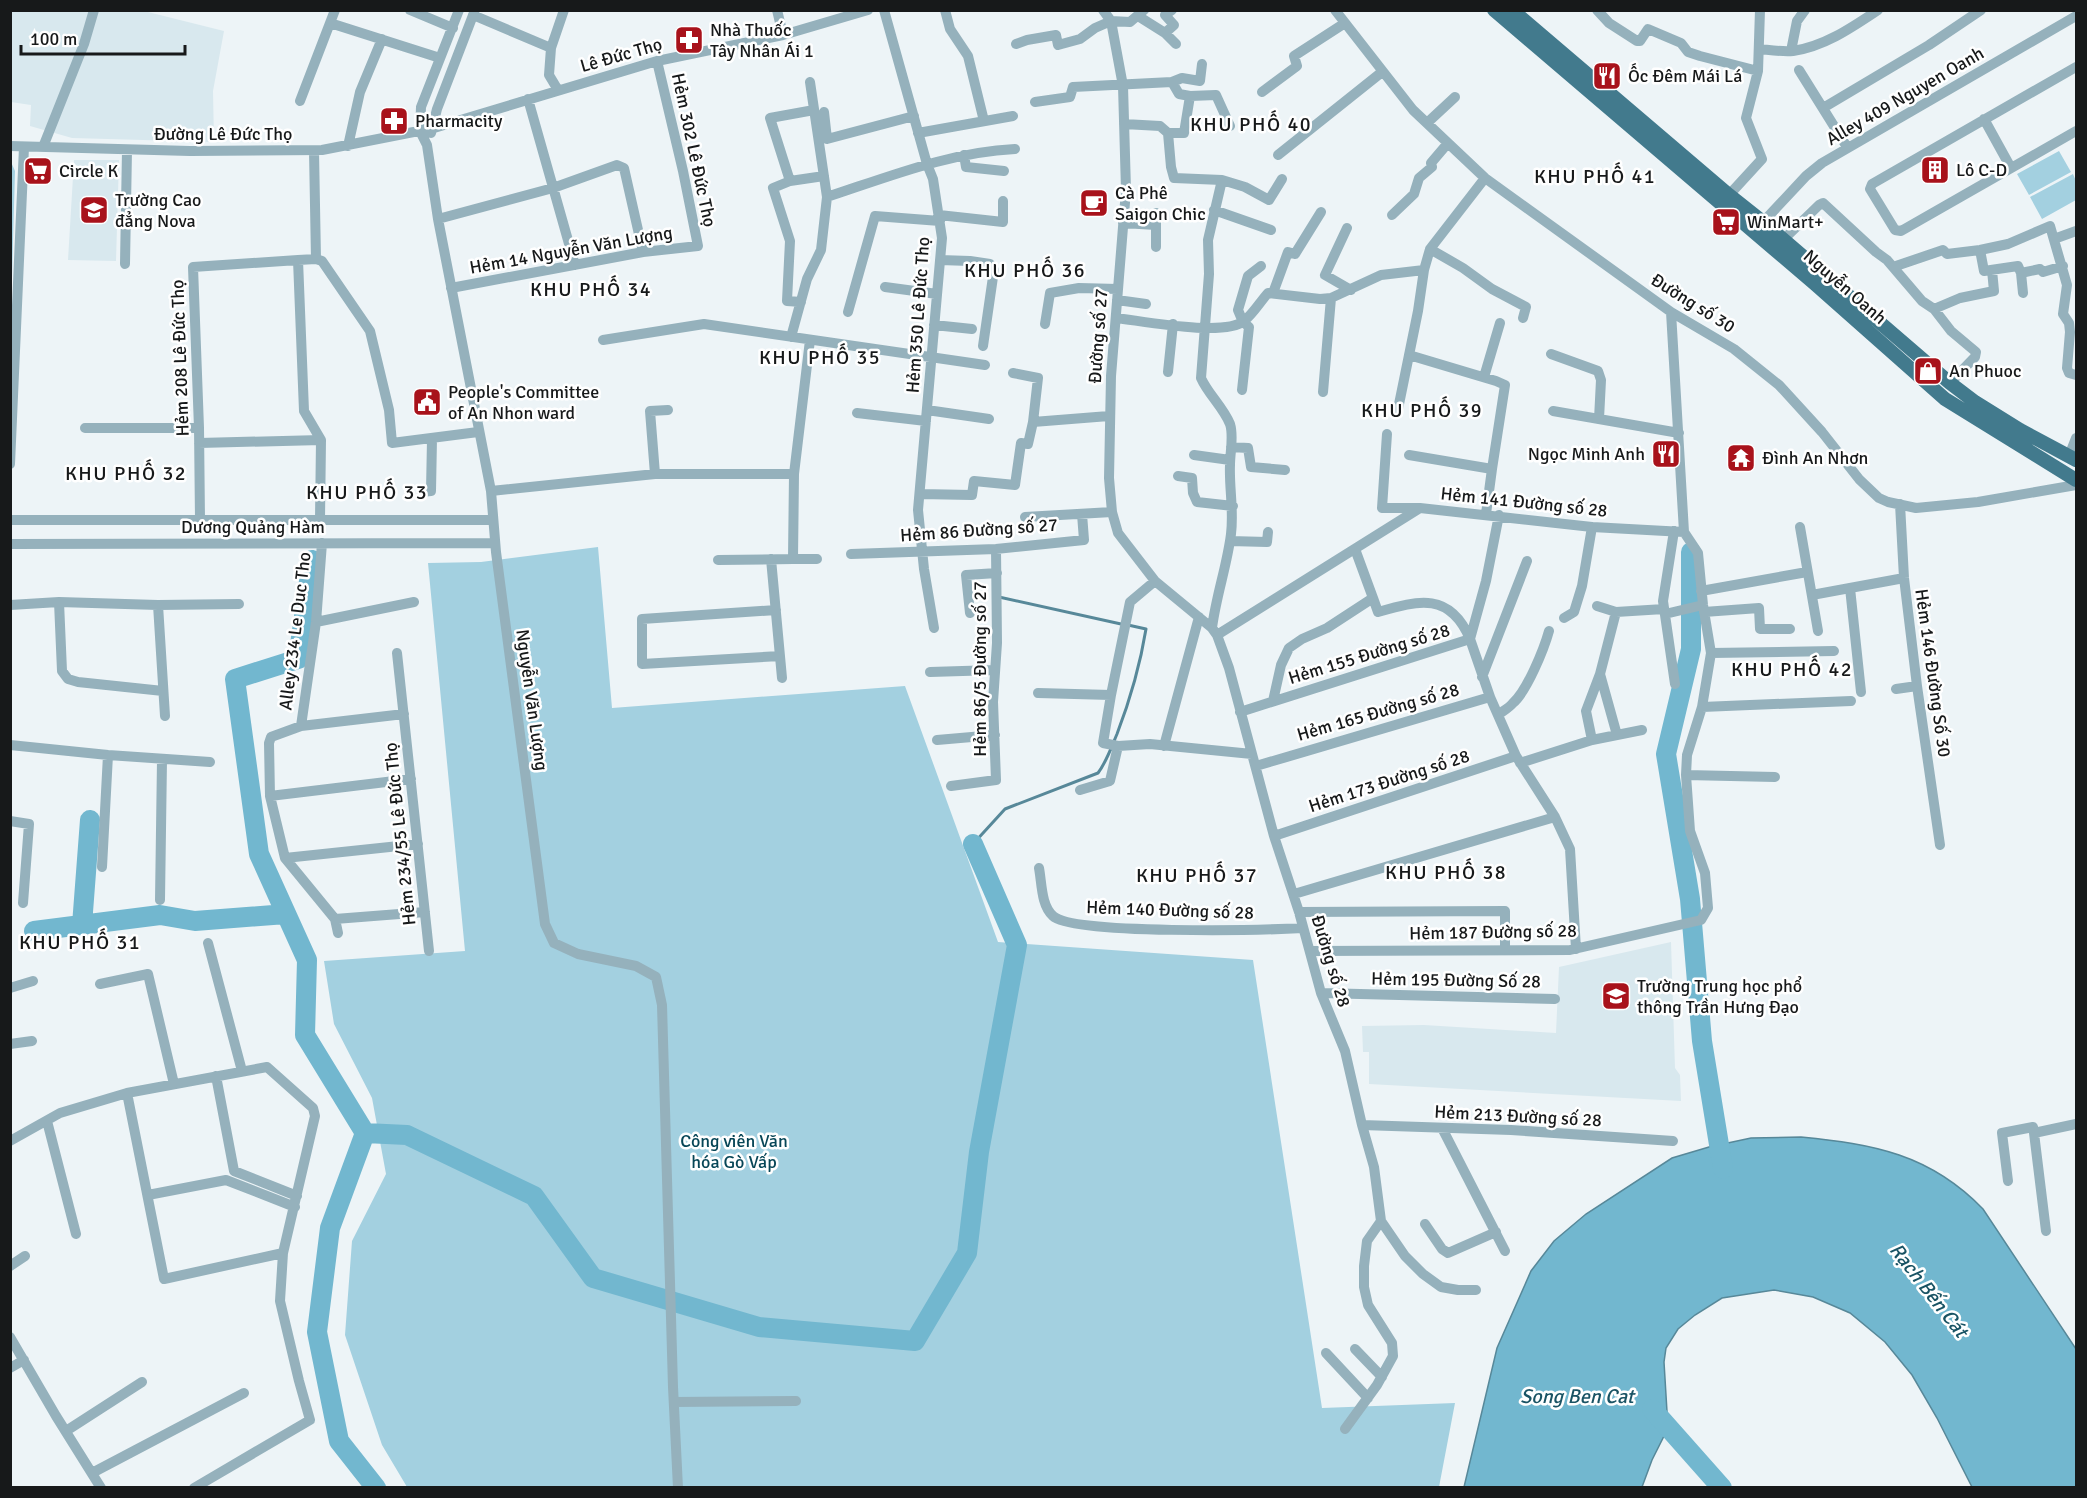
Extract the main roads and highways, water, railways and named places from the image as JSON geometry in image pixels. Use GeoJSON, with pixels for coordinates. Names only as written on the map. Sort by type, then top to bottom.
{"type":"FeatureCollection","features":[{"type":"Feature","properties":{"kind":"main road","name":"Nguyễn Oanh"},"geometry":{"type":"LineString","coordinates":[[1494,10],[1946,399],[2076,486]]}},
{"type":"Feature","properties":{"kind":"main road","name":"Nguyễn Oanh"},"geometry":{"type":"LineString","coordinates":[[1512,10],[1784,239],[1950,383],[1975,402],[2020,430],[2073,458]]}},
{"type":"Feature","properties":{"kind":"water","name":"Song Ben Cat"},"geometry":{"type":"Polygon","coordinates":[[[1801,1137],[1852,1143],[1899,1155],[1942,1176],[1963,1190],[1983,1209],[2076,1349],[2076,1487],[1972,1487],[1912,1375],[1885,1342],[1850,1313],[1813,1297],[1774,1290],[1722,1298],[1678,1329],[1666,1348],[1664,1362],[1668,1428],[1642,1487],[1464,1487],[1497,1348],[1531,1271],[1554,1241],[1586,1214],[1672,1158],[1751,1138],[1801,1137]]]}},
{"type":"Feature","properties":{"kind":"waterway"},"geometry":{"type":"LineString","coordinates":[[1691,552],[1691,649],[1666,754],[1690,899],[1702,1041],[1723,1169]]}},
{"type":"Feature","properties":{"kind":"waterway"},"geometry":{"type":"LineString","coordinates":[[312,560],[298,659],[235,679],[259,854],[307,960],[305,1035],[365,1133]]}},
{"type":"Feature","properties":{"kind":"waterway"},"geometry":{"type":"LineString","coordinates":[[999,597],[1121,624]]}},
{"type":"Feature","properties":{"kind":"waterway"},"geometry":{"type":"LineString","coordinates":[[973,844],[1005,809],[1098,773],[1109,754],[1122,721],[1144,643],[1146,629],[1128,625]]}},
{"type":"Feature","properties":{"kind":"waterway"},"geometry":{"type":"LineString","coordinates":[[82,925],[90,820]]}},
{"type":"Feature","properties":{"kind":"waterway"},"geometry":{"type":"LineString","coordinates":[[376,1488],[339,1441],[317,1332],[330,1228],[365,1133],[407,1135],[534,1196],[593,1278],[759,1327],[915,1341],[967,1253],[979,1152],[1017,945],[973,844]]}},
{"type":"Feature","properties":{"kind":"waterway"},"geometry":{"type":"LineString","coordinates":[[34,931],[160,915],[195,921],[286,914]]}},
{"type":"Feature","properties":{"kind":"waterway"},"geometry":{"type":"LineString","coordinates":[[1652,1409],[1722,1488]]}},
{"type":"Feature","properties":{"kind":"place","name":"Nhà Thuốc Tây Nhân Ái 1"},"geometry":{"type":"Point","coordinates":[689,40]}},
{"type":"Feature","properties":{"kind":"place","name":"Ốc Đêm Mái Lá"},"geometry":{"type":"Point","coordinates":[1607,76]}},
{"type":"Feature","properties":{"kind":"place","name":"Pharmacity"},"geometry":{"type":"Point","coordinates":[394,121]}},
{"type":"Feature","properties":{"kind":"place","name":"Lô C-D"},"geometry":{"type":"Point","coordinates":[1935,170]}},
{"type":"Feature","properties":{"kind":"place","name":"Circle K"},"geometry":{"type":"Point","coordinates":[38,171]}},
{"type":"Feature","properties":{"kind":"place","name":"Cà Phê Saigon Chic"},"geometry":{"type":"Point","coordinates":[1094,203]}},
{"type":"Feature","properties":{"kind":"place","name":"Trường Cao đẳng Nova"},"geometry":{"type":"Point","coordinates":[94,210]}},
{"type":"Feature","properties":{"kind":"place","name":"WinMart+"},"geometry":{"type":"Point","coordinates":[1726,222]}},
{"type":"Feature","properties":{"kind":"place","name":"An Phuoc"},"geometry":{"type":"Point","coordinates":[1928,371]}},
{"type":"Feature","properties":{"kind":"place","name":"People's Committee of An Nhon ward"},"geometry":{"type":"Point","coordinates":[427,402]}},
{"type":"Feature","properties":{"kind":"place","name":"Ngọc Minh Anh"},"geometry":{"type":"Point","coordinates":[1666,454]}},
{"type":"Feature","properties":{"kind":"place","name":"Đình An Nhơn"},"geometry":{"type":"Point","coordinates":[1741,458]}},
{"type":"Feature","properties":{"kind":"place","name":"Trường Trung học phổ thông Trần Hưng Đạo"},"geometry":{"type":"Point","coordinates":[1616,996]}},
{"type":"Feature","properties":{"kind":"district","name":"KHU PHỐ 40"},"geometry":{"type":"Point","coordinates":[1251,124]}},
{"type":"Feature","properties":{"kind":"district","name":"KHU PHỐ 41"},"geometry":{"type":"Point","coordinates":[1595,176]}},
{"type":"Feature","properties":{"kind":"district","name":"KHU PHỐ 36"},"geometry":{"type":"Point","coordinates":[1025,270]}},
{"type":"Feature","properties":{"kind":"district","name":"KHU PHỐ 34"},"geometry":{"type":"Point","coordinates":[591,289]}},
{"type":"Feature","properties":{"kind":"district","name":"KHU PHỐ 35"},"geometry":{"type":"Point","coordinates":[820,357]}},
{"type":"Feature","properties":{"kind":"district","name":"KHU PHỐ 39"},"geometry":{"type":"Point","coordinates":[1422,410]}},
{"type":"Feature","properties":{"kind":"district","name":"KHU PHỐ 32"},"geometry":{"type":"Point","coordinates":[126,473]}},
{"type":"Feature","properties":{"kind":"district","name":"KHU PHỐ 33"},"geometry":{"type":"Point","coordinates":[367,492]}},
{"type":"Feature","properties":{"kind":"district","name":"KHU PHỐ 42"},"geometry":{"type":"Point","coordinates":[1792,669]}},
{"type":"Feature","properties":{"kind":"district","name":"KHU PHỐ 38"},"geometry":{"type":"Point","coordinates":[1446,872]}},
{"type":"Feature","properties":{"kind":"district","name":"KHU PHỐ 37"},"geometry":{"type":"Point","coordinates":[1197,875]}},
{"type":"Feature","properties":{"kind":"district","name":"KHU PHỐ 31"},"geometry":{"type":"Point","coordinates":[80,942]}},
{"type":"Feature","properties":{"kind":"park label","name":"Công viên Văn hóa Gò Vấp"},"geometry":{"type":"Point","coordinates":[734,1151]}},
{"type":"Feature","properties":{"kind":"water label","name":"Rạch Bến Cát"},"geometry":{"type":"Point","coordinates":[1929,1290]}}]}
